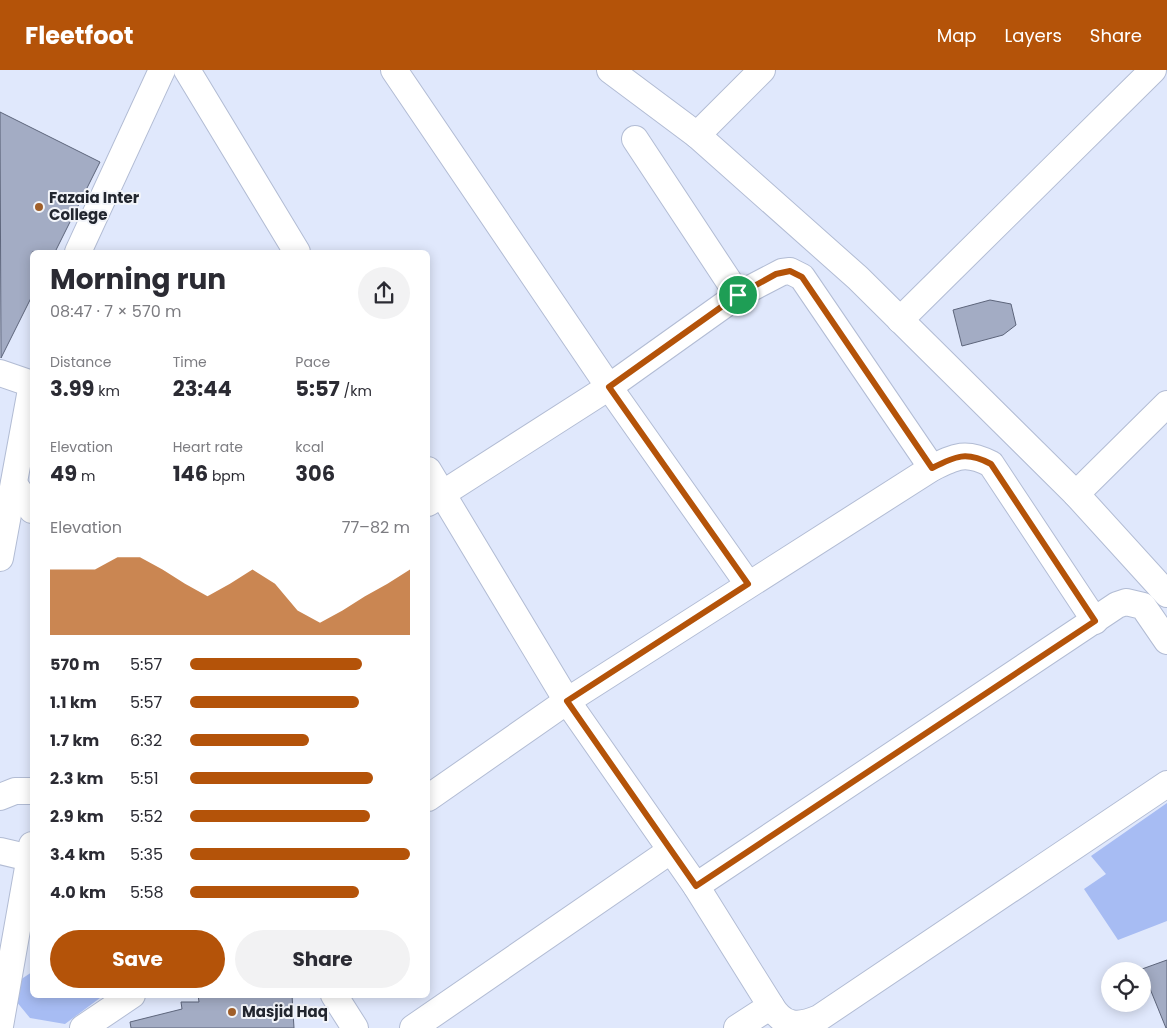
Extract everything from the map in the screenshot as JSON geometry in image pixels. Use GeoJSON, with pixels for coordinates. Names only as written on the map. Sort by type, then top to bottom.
{"type":"FeatureCollection","features":[{"type":"Feature","properties":{"kind":"street"},"geometry":{"type":"LineString","coordinates":[[82,250],[162,70]]}},
{"type":"Feature","properties":{"kind":"street"},"geometry":{"type":"LineString","coordinates":[[187,70],[296,250]]}},
{"type":"Feature","properties":{"kind":"street"},"geometry":{"type":"LineString","coordinates":[[394,70],[609,387],[748,584]]}},
{"type":"Feature","properties":{"kind":"street"},"geometry":{"type":"LineString","coordinates":[[610,70],[697,135],[858,278],[1076,494],[1167,594]]}},
{"type":"Feature","properties":{"kind":"street"},"geometry":{"type":"LineString","coordinates":[[697,135],[762,70]]}},
{"type":"Feature","properties":{"kind":"street"},"geometry":{"type":"LineString","coordinates":[[900,320],[1153,70]]}},
{"type":"Feature","properties":{"kind":"street"},"geometry":{"type":"LineString","coordinates":[[635,139],[738,295]]}},
{"type":"Feature","properties":{"kind":"street"},"geometry":{"type":"LineString","coordinates":[[435,499],[609,387],[738,295],[782,272],[790,271],[802,277],[932,468]]}},
{"type":"Feature","properties":{"kind":"street"},"geometry":{"type":"LineString","coordinates":[[0,373],[30,383]]}},
{"type":"Feature","properties":{"kind":"street"},"geometry":{"type":"LineString","coordinates":[[0,558],[30,395]]}},
{"type":"Feature","properties":{"kind":"street"},"geometry":{"type":"LineString","coordinates":[[1076,494],[1167,404]]}},
{"type":"Feature","properties":{"kind":"street"},"geometry":{"type":"LineString","coordinates":[[430,797],[567,701],[748,584],[932,468],[953,457],[974,456],[991,464],[1095,621]]}},
{"type":"Feature","properties":{"kind":"street"},"geometry":{"type":"LineString","coordinates":[[430,478],[435,499],[567,701],[696,886],[771,1006],[778,1016],[786,1022],[798,1024],[819,1018],[1167,784]]}},
{"type":"Feature","properties":{"kind":"street"},"geometry":{"type":"LineString","coordinates":[[14,484],[30,507]]}},
{"type":"Feature","properties":{"kind":"street"},"geometry":{"type":"LineString","coordinates":[[696,886],[1117,605],[1126,602],[1143,606],[1167,641]]}},
{"type":"Feature","properties":{"kind":"street"},"geometry":{"type":"LineString","coordinates":[[0,796],[15,791],[30,791]]}},
{"type":"Feature","properties":{"kind":"street"},"geometry":{"type":"LineString","coordinates":[[0,851],[30,852]]}},
{"type":"Feature","properties":{"kind":"street"},"geometry":{"type":"LineString","coordinates":[[413,1028],[670,851]]}},
{"type":"Feature","properties":{"kind":"street"},"geometry":{"type":"LineString","coordinates":[[0,1026],[30,858]]}},
{"type":"Feature","properties":{"kind":"street"},"geometry":{"type":"LineString","coordinates":[[83,1028],[128,998]]}},
{"type":"Feature","properties":{"kind":"street"},"geometry":{"type":"LineString","coordinates":[[336,998],[355,1028]]}},
{"type":"Feature","properties":{"kind":"street"},"geometry":{"type":"LineString","coordinates":[[737,1028],[771,1006]]}},
{"type":"Feature","properties":{"kind":"shaded area"},"geometry":{"type":"Polygon","coordinates":[[[1167,803],[1167,921],[1118,940],[1084,889],[1106,874],[1091,856],[1167,803]]]}},
{"type":"Feature","properties":{"kind":"shaded area"},"geometry":{"type":"Polygon","coordinates":[[[30,973],[30,998],[100,998],[65,1024],[30,1018],[16,1001],[20,980],[30,973]]]}},
{"type":"Feature","properties":{"kind":"building","name":"Fazaia Inter College"},"geometry":{"type":"Polygon","coordinates":[[[0,112],[100,162],[56,250],[30,250],[30,300],[1,358],[0,112]]]}},
{"type":"Feature","properties":{"kind":"building"},"geometry":{"type":"Polygon","coordinates":[[[990,300],[1011,304],[1016,325],[1003,335],[962,346],[953,310],[990,300]]]}},
{"type":"Feature","properties":{"kind":"building"},"geometry":{"type":"Polygon","coordinates":[[[1167,960],[1167,1028],[1151,991],[1151,966],[1167,960]]]}},
{"type":"Feature","properties":{"kind":"building","name":"Masjid Haq"},"geometry":{"type":"Polygon","coordinates":[[[198,998],[292,998],[294,1028],[131,1028],[130,1022],[182,1009],[181,1002],[199,1002],[198,998]]]}},
{"type":"Feature","properties":{"kind":"place","name":"Fazaia Inter College"},"geometry":{"type":"Point","coordinates":[39,207]}},
{"type":"Feature","properties":{"kind":"place","name":"Masjid Haq"},"geometry":{"type":"Point","coordinates":[232,1012]}},
{"type":"Feature","properties":{"kind":"route"},"geometry":{"type":"LineString","coordinates":[[790,271],[802,277],[932,468],[953,457],[964,455],[974,456],[991,464],[1095,621],[696,886],[567,701],[748,584],[609,387],[738,295],[782,272],[790,271]]}}]}
